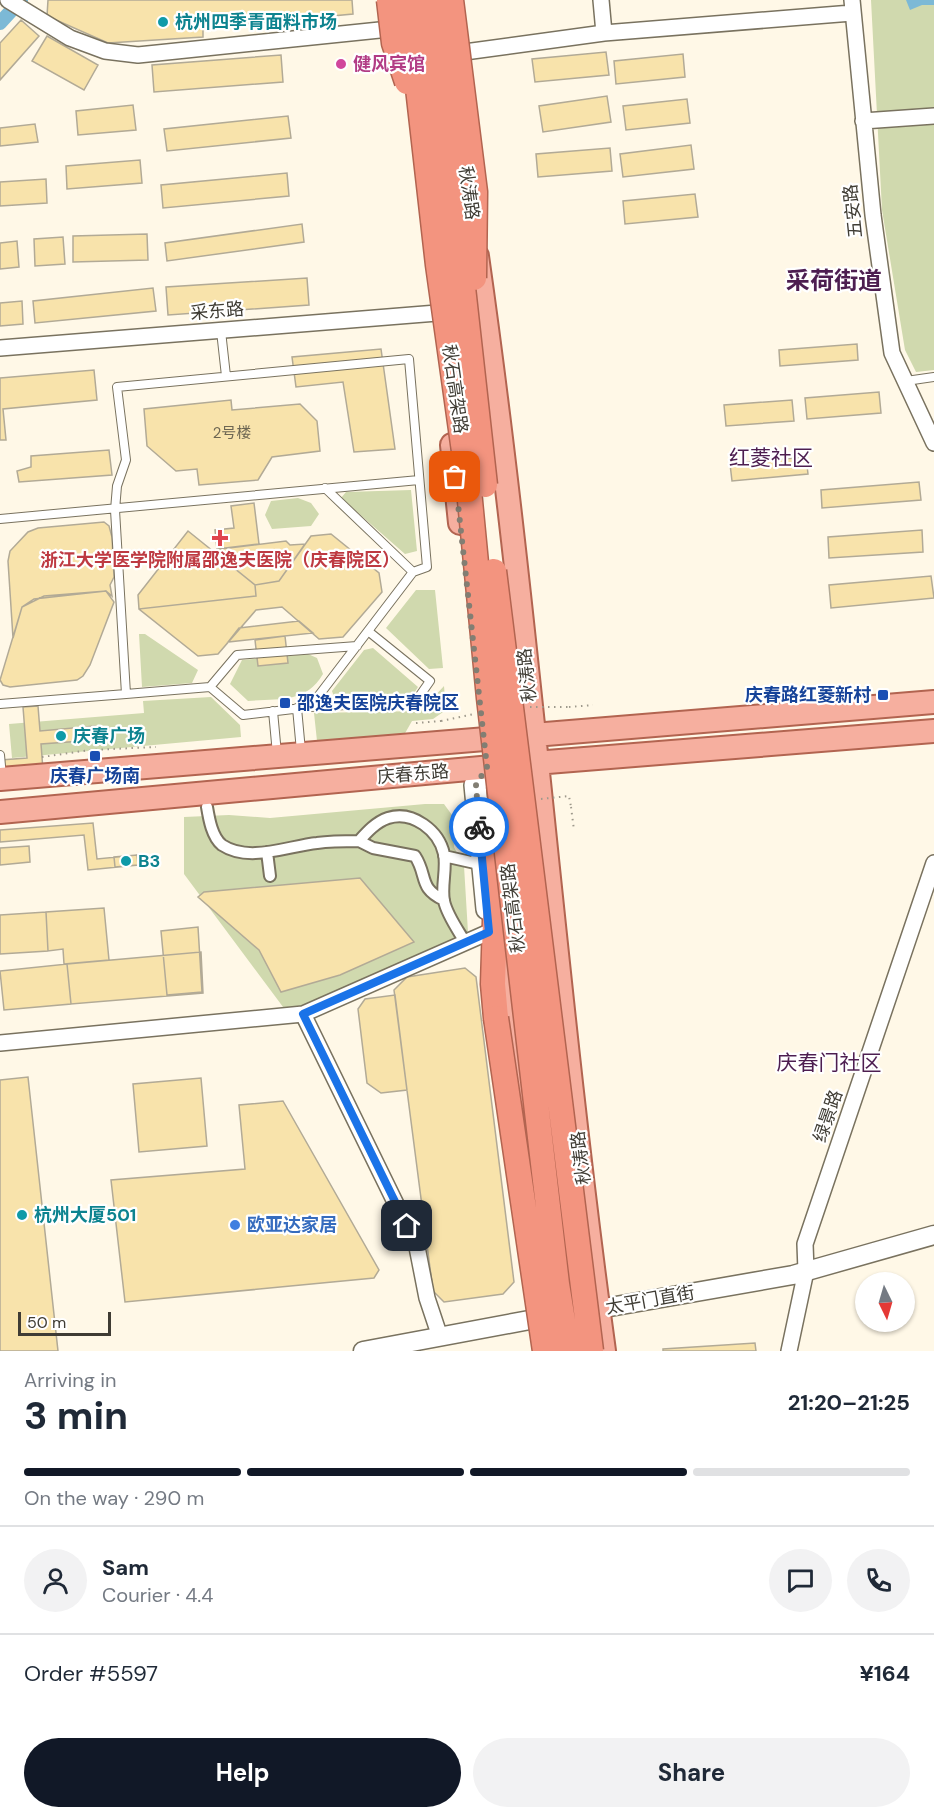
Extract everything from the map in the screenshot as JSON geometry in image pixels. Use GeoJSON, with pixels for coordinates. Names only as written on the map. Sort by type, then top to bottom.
{"type":"FeatureCollection","features":[{"type":"Feature","properties":{"kind":"highway"},"geometry":{"type":"LineString","coordinates":[[389,0],[394,42],[422,126]]}},
{"type":"Feature","properties":{"kind":"highway","name":"秋石高架路"},"geometry":{"type":"LineString","coordinates":[[408,0],[438,265],[468,480],[490,710],[557,1284],[568,1351]]}},
{"type":"Feature","properties":{"kind":"highway","name":"秋石高架路"},"geometry":{"type":"LineString","coordinates":[[431,0],[511,712],[591,1351]]}},
{"type":"Feature","properties":{"kind":"highway"},"geometry":{"type":"LineString","coordinates":[[451,0],[475,192],[472,373]]}},
{"type":"Feature","properties":{"kind":"highway"},"geometry":{"type":"LineString","coordinates":[[486,860],[496,1018],[545,1351]]}},
{"type":"Feature","properties":{"kind":"main road"},"geometry":{"type":"LineString","coordinates":[[399,0],[437,313],[484,737],[487,767],[486,860],[508,1000],[539,1318]]}},
{"type":"Feature","properties":{"kind":"main road","name":"秋涛路"},"geometry":{"type":"LineString","coordinates":[[443,0],[500,421],[534,733],[535,763],[604,1351]]}},
{"type":"Feature","properties":{"kind":"main road","name":"庆春东路"},"geometry":{"type":"LineString","coordinates":[[1,779],[484,737],[934,702]]}},
{"type":"Feature","properties":{"kind":"main road","name":"庆春东路"},"geometry":{"type":"LineString","coordinates":[[0,812],[487,767],[934,731]]}},
{"type":"Feature","properties":{"kind":"main road"},"geometry":{"type":"LineString","coordinates":[[487,767],[476,785],[502,1061],[539,1318],[555,1351]]}},
{"type":"Feature","properties":{"kind":"street"},"geometry":{"type":"LineString","coordinates":[[9,0],[70,38],[105,51],[138,55],[402,28]]}},
{"type":"Feature","properties":{"kind":"street"},"geometry":{"type":"LineString","coordinates":[[601,0],[604,33]]}},
{"type":"Feature","properties":{"kind":"street"},"geometry":{"type":"LineString","coordinates":[[450,54],[604,33],[852,6]]}},
{"type":"Feature","properties":{"kind":"street","name":"五安路"},"geometry":{"type":"LineString","coordinates":[[852,6],[863,122],[892,353],[934,443]]}},
{"type":"Feature","properties":{"kind":"street"},"geometry":{"type":"LineString","coordinates":[[863,122],[934,116]]}},
{"type":"Feature","properties":{"kind":"street","name":"采东路"},"geometry":{"type":"LineString","coordinates":[[0,348],[437,313]]}},
{"type":"Feature","properties":{"kind":"street"},"geometry":{"type":"LineString","coordinates":[[207,807],[210,825],[221,844],[237,851],[267,852],[320,842],[359,841],[373,848],[415,856],[421,864],[424,884],[430,894],[444,900]]}},
{"type":"Feature","properties":{"kind":"street"},"geometry":{"type":"LineString","coordinates":[[359,841],[371,828],[388,818],[407,817],[420,821],[430,829],[440,844],[444,856],[444,900],[465,942]]}},
{"type":"Feature","properties":{"kind":"street"},"geometry":{"type":"LineString","coordinates":[[267,852],[270,876]]}},
{"type":"Feature","properties":{"kind":"street"},"geometry":{"type":"LineString","coordinates":[[444,856],[486,860]]}},
{"type":"Feature","properties":{"kind":"street","name":"绿景路"},"geometry":{"type":"LineString","coordinates":[[789,1351],[806,1271],[805,1244],[934,863]]}},
{"type":"Feature","properties":{"kind":"street"},"geometry":{"type":"LineString","coordinates":[[0,1043],[303,1014],[489,932]]}},
{"type":"Feature","properties":{"kind":"street"},"geometry":{"type":"LineString","coordinates":[[303,1014],[417,1247],[428,1298],[440,1337]]}},
{"type":"Feature","properties":{"kind":"street","name":"太平门直街"},"geometry":{"type":"LineString","coordinates":[[363,1351],[806,1271],[934,1235]]}},
{"type":"Feature","properties":{"kind":"lane"},"geometry":{"type":"LineString","coordinates":[[221,331],[226,376]]}},
{"type":"Feature","properties":{"kind":"lane"},"geometry":{"type":"LineString","coordinates":[[126,694],[116,510],[117,486],[126,460],[117,387],[409,359],[427,567],[413,572],[310,707]]}},
{"type":"Feature","properties":{"kind":"lane"},"geometry":{"type":"LineString","coordinates":[[906,381],[934,376]]}},
{"type":"Feature","properties":{"kind":"lane"},"geometry":{"type":"LineString","coordinates":[[0,519],[419,480]]}},
{"type":"Feature","properties":{"kind":"lane"},"geometry":{"type":"LineString","coordinates":[[325,488],[413,572]]}},
{"type":"Feature","properties":{"kind":"lane"},"geometry":{"type":"LineString","coordinates":[[0,704],[210,687],[243,715],[297,708],[416,701],[430,681],[368,631]]}},
{"type":"Feature","properties":{"kind":"lane"},"geometry":{"type":"LineString","coordinates":[[210,687],[237,655],[357,646]]}},
{"type":"Feature","properties":{"kind":"lane"},"geometry":{"type":"LineString","coordinates":[[297,708],[301,753]]}},
{"type":"Feature","properties":{"kind":"lane"},"geometry":{"type":"LineString","coordinates":[[273,711],[277,755]]}},
{"type":"Feature","properties":{"kind":"lane"},"geometry":{"type":"LineString","coordinates":[[0,755],[1,779]]}},
{"type":"Feature","properties":{"kind":"path"},"geometry":{"type":"LineString","coordinates":[[569,707],[593,705]]}},
{"type":"Feature","properties":{"kind":"path"},"geometry":{"type":"LineString","coordinates":[[416,723],[441,721]]}},
{"type":"Feature","properties":{"kind":"path"},"geometry":{"type":"LineString","coordinates":[[571,807],[574,830]]}},
{"type":"Feature","properties":{"kind":"green space"},"geometry":{"type":"Polygon","coordinates":[[[871,0],[934,0],[934,370],[916,372],[905,350],[882,210],[871,0]]]}},
{"type":"Feature","properties":{"kind":"green space"},"geometry":{"type":"Polygon","coordinates":[[[411,490],[417,551],[405,554],[341,498],[346,492],[411,490]]]}},
{"type":"Feature","properties":{"kind":"green space"},"geometry":{"type":"Polygon","coordinates":[[[298,498],[311,503],[319,514],[311,526],[272,529],[265,515],[271,501],[298,498]]]}},
{"type":"Feature","properties":{"kind":"green space"},"geometry":{"type":"Polygon","coordinates":[[[416,590],[435,590],[443,668],[429,669],[386,628],[416,590]]]}},
{"type":"Feature","properties":{"kind":"green space"},"geometry":{"type":"Polygon","coordinates":[[[139,634],[145,634],[198,670],[192,683],[142,687],[139,634]]]}},
{"type":"Feature","properties":{"kind":"green space"},"geometry":{"type":"Polygon","coordinates":[[[373,648],[418,687],[411,698],[335,700],[332,691],[364,650],[373,648]]]}},
{"type":"Feature","properties":{"kind":"green space"},"geometry":{"type":"Polygon","coordinates":[[[308,654],[317,658],[323,674],[316,684],[300,695],[291,698],[248,701],[230,684],[242,660],[308,654]]]}},
{"type":"Feature","properties":{"kind":"green space"},"geometry":{"type":"Polygon","coordinates":[[[444,686],[446,710],[433,719],[412,721],[404,735],[317,741],[314,713],[421,711],[444,686]]]}},
{"type":"Feature","properties":{"kind":"green space"},"geometry":{"type":"Polygon","coordinates":[[[211,697],[240,725],[241,737],[12,758],[9,724],[144,713],[143,701],[211,697]]]}},
{"type":"Feature","properties":{"kind":"green space"},"geometry":{"type":"Polygon","coordinates":[[[444,804],[452,815],[454,847],[464,866],[469,949],[289,1015],[184,874],[184,817],[229,815],[270,818],[444,804]]]}},
{"type":"Feature","properties":{"kind":"water"},"geometry":{"type":"Polygon","coordinates":[[[906,0],[934,0],[934,5],[922,5],[910,10],[906,0]]]}},
{"type":"Feature","properties":{"kind":"building","name":"杭州四季青面料市场"},"geometry":{"type":"Polygon","coordinates":[[[48,0],[352,0],[353,14],[203,28],[203,37],[108,43],[47,16],[48,0]]]}},
{"type":"Feature","properties":{"kind":"building"},"geometry":{"type":"Polygon","coordinates":[[[21,20],[39,36],[0,80],[0,43],[21,20]]]}},
{"type":"Feature","properties":{"kind":"building"},"geometry":{"type":"Polygon","coordinates":[[[47,36],[98,65],[84,90],[32,61],[47,36]]]}},
{"type":"Feature","properties":{"kind":"building"},"geometry":{"type":"Polygon","coordinates":[[[606,52],[609,75],[535,82],[532,59],[606,52]]]}},
{"type":"Feature","properties":{"kind":"building"},"geometry":{"type":"Polygon","coordinates":[[[683,54],[685,77],[616,84],[614,61],[683,54]]]}},
{"type":"Feature","properties":{"kind":"building"},"geometry":{"type":"Polygon","coordinates":[[[281,55],[283,82],[154,92],[152,65],[281,55]]]}},
{"type":"Feature","properties":{"kind":"building"},"geometry":{"type":"Polygon","coordinates":[[[607,96],[611,122],[543,132],[539,106],[607,96]]]}},
{"type":"Feature","properties":{"kind":"building"},"geometry":{"type":"Polygon","coordinates":[[[687,99],[690,123],[626,130],[623,106],[687,99]]]}},
{"type":"Feature","properties":{"kind":"building"},"geometry":{"type":"Polygon","coordinates":[[[133,105],[136,130],[78,135],[76,111],[133,105]]]}},
{"type":"Feature","properties":{"kind":"building"},"geometry":{"type":"Polygon","coordinates":[[[288,116],[291,138],[167,151],[164,129],[288,116]]]}},
{"type":"Feature","properties":{"kind":"building"},"geometry":{"type":"Polygon","coordinates":[[[35,124],[38,142],[0,146],[0,128],[35,124]]]}},
{"type":"Feature","properties":{"kind":"building"},"geometry":{"type":"Polygon","coordinates":[[[691,145],[694,169],[623,177],[620,154],[691,145]]]}},
{"type":"Feature","properties":{"kind":"building"},"geometry":{"type":"Polygon","coordinates":[[[610,148],[612,171],[538,177],[536,154],[610,148]]]}},
{"type":"Feature","properties":{"kind":"building"},"geometry":{"type":"Polygon","coordinates":[[[140,160],[142,183],[67,189],[66,166],[140,160]]]}},
{"type":"Feature","properties":{"kind":"building"},"geometry":{"type":"Polygon","coordinates":[[[287,173],[289,196],[163,208],[161,185],[287,173]]]}},
{"type":"Feature","properties":{"kind":"building"},"geometry":{"type":"Polygon","coordinates":[[[46,179],[47,203],[0,206],[0,182],[46,179]]]}},
{"type":"Feature","properties":{"kind":"building"},"geometry":{"type":"Polygon","coordinates":[[[695,194],[698,217],[625,224],[623,201],[695,194]]]}},
{"type":"Feature","properties":{"kind":"building"},"geometry":{"type":"Polygon","coordinates":[[[302,224],[304,242],[167,261],[165,243],[302,224]]]}},
{"type":"Feature","properties":{"kind":"building"},"geometry":{"type":"Polygon","coordinates":[[[147,234],[148,260],[73,262],[73,236],[147,234]]]}},
{"type":"Feature","properties":{"kind":"building"},"geometry":{"type":"Polygon","coordinates":[[[63,237],[65,264],[35,266],[34,239],[63,237]]]}},
{"type":"Feature","properties":{"kind":"building"},"geometry":{"type":"Polygon","coordinates":[[[17,241],[19,267],[0,269],[0,243],[17,241]]]}},
{"type":"Feature","properties":{"kind":"building"},"geometry":{"type":"Polygon","coordinates":[[[307,278],[309,305],[168,315],[166,287],[307,278]]]}},
{"type":"Feature","properties":{"kind":"building"},"geometry":{"type":"Polygon","coordinates":[[[153,288],[156,311],[35,323],[33,301],[153,288]]]}},
{"type":"Feature","properties":{"kind":"building"},"geometry":{"type":"Polygon","coordinates":[[[22,301],[23,324],[0,326],[0,303],[22,301]]]}},
{"type":"Feature","properties":{"kind":"building"},"geometry":{"type":"Polygon","coordinates":[[[857,344],[858,360],[780,366],[779,350],[857,344]]]}},
{"type":"Feature","properties":{"kind":"building"},"geometry":{"type":"Polygon","coordinates":[[[381,349],[395,449],[354,452],[343,382],[296,387],[292,357],[381,349]]]}},
{"type":"Feature","properties":{"kind":"building"},"geometry":{"type":"Polygon","coordinates":[[[94,370],[97,400],[3,409],[6,440],[0,440],[0,378],[94,370]]]}},
{"type":"Feature","properties":{"kind":"building"},"geometry":{"type":"Polygon","coordinates":[[[879,392],[881,413],[807,419],[805,398],[879,392]]]}},
{"type":"Feature","properties":{"kind":"building"},"geometry":{"type":"Polygon","coordinates":[[[231,400],[232,410],[300,404],[317,421],[320,451],[272,457],[258,480],[199,485],[197,469],[176,471],[147,446],[144,409],[231,400]]]}},
{"type":"Feature","properties":{"kind":"building"},"geometry":{"type":"Polygon","coordinates":[[[792,400],[794,421],[726,426],[724,405],[792,400]]]}},
{"type":"Feature","properties":{"kind":"building"},"geometry":{"type":"Polygon","coordinates":[[[109,450],[112,475],[19,482],[17,471],[31,467],[31,456],[109,450]]]}},
{"type":"Feature","properties":{"kind":"building"},"geometry":{"type":"Polygon","coordinates":[[[806,457],[808,474],[732,481],[730,464],[806,457]]]}},
{"type":"Feature","properties":{"kind":"building"},"geometry":{"type":"Polygon","coordinates":[[[919,482],[921,500],[822,508],[821,490],[919,482]]]}},
{"type":"Feature","properties":{"kind":"building"},"geometry":{"type":"Polygon","coordinates":[[[254,503],[259,544],[217,549],[215,530],[234,528],[231,506],[254,503]]]}},
{"type":"Feature","properties":{"kind":"building"},"geometry":{"type":"Polygon","coordinates":[[[104,522],[109,526],[112,537],[114,577],[110,585],[112,596],[106,591],[34,599],[22,607],[13,638],[8,561],[10,551],[28,532],[38,528],[104,522]]]}},
{"type":"Feature","properties":{"kind":"building"},"geometry":{"type":"Polygon","coordinates":[[[922,530],[923,552],[829,558],[828,537],[922,530]]]}},
{"type":"Feature","properties":{"kind":"building"},"geometry":{"type":"Polygon","coordinates":[[[188,531],[255,585],[279,581],[311,536],[331,534],[379,573],[382,592],[343,637],[319,639],[282,607],[256,610],[218,654],[198,656],[139,609],[138,595],[188,531]]]}},
{"type":"Feature","properties":{"kind":"building"},"geometry":{"type":"Polygon","coordinates":[[[188,531],[255,585],[256,596],[139,609],[138,595],[188,531]]]}},
{"type":"Feature","properties":{"kind":"building"},"geometry":{"type":"Polygon","coordinates":[[[286,541],[290,545],[305,544],[279,581],[255,585],[212,550],[286,541]]]}},
{"type":"Feature","properties":{"kind":"building"},"geometry":{"type":"Polygon","coordinates":[[[931,576],[934,598],[831,608],[829,585],[931,576]]]}},
{"type":"Feature","properties":{"kind":"building"},"geometry":{"type":"Polygon","coordinates":[[[106,591],[114,602],[90,665],[83,676],[77,680],[10,687],[3,685],[0,680],[22,607],[44,596],[106,591]]]}},
{"type":"Feature","properties":{"kind":"building"},"geometry":{"type":"Polygon","coordinates":[[[299,621],[313,633],[228,642],[239,628],[299,621]]]}},
{"type":"Feature","properties":{"kind":"building"},"geometry":{"type":"Polygon","coordinates":[[[285,636],[288,663],[258,666],[255,640],[285,636]]]}},
{"type":"Feature","properties":{"kind":"building","name":"庆春广场"},"geometry":{"type":"Polygon","coordinates":[[[38,706],[40,731],[95,726],[96,740],[41,744],[43,770],[0,773],[0,760],[27,758],[23,707],[38,706]]]}},
{"type":"Feature","properties":{"kind":"building"},"geometry":{"type":"Polygon","coordinates":[[[93,823],[97,859],[137,855],[138,865],[88,870],[84,835],[0,842],[0,830],[93,823]]]}},
{"type":"Feature","properties":{"kind":"building"},"geometry":{"type":"Polygon","coordinates":[[[29,846],[30,862],[0,865],[0,848],[29,846]]]}},
{"type":"Feature","properties":{"kind":"building","name":"B3"},"geometry":{"type":"Polygon","coordinates":[[[137,855],[138,865],[115,867],[114,857],[137,855]]]}},
{"type":"Feature","properties":{"kind":"building"},"geometry":{"type":"Polygon","coordinates":[[[360,878],[414,942],[340,975],[281,992],[259,950],[198,897],[204,892],[360,878]]]}},
{"type":"Feature","properties":{"kind":"building"},"geometry":{"type":"Polygon","coordinates":[[[104,908],[109,960],[64,964],[63,949],[48,951],[46,912],[104,908]]]}},
{"type":"Feature","properties":{"kind":"building"},"geometry":{"type":"Polygon","coordinates":[[[46,912],[48,951],[0,954],[0,915],[46,912]]]}},
{"type":"Feature","properties":{"kind":"building"},"geometry":{"type":"Polygon","coordinates":[[[198,927],[202,992],[167,995],[161,931],[198,927]]]}},
{"type":"Feature","properties":{"kind":"building"},"geometry":{"type":"Polygon","coordinates":[[[201,952],[203,993],[71,1004],[67,964],[201,952]]]}},
{"type":"Feature","properties":{"kind":"building"},"geometry":{"type":"Polygon","coordinates":[[[67,964],[71,1004],[4,1010],[0,971],[67,964]]]}},
{"type":"Feature","properties":{"kind":"building"},"geometry":{"type":"Polygon","coordinates":[[[465,968],[476,977],[514,1282],[503,1294],[444,1302],[433,1291],[394,990],[407,977],[465,968]]]}},
{"type":"Feature","properties":{"kind":"building"},"geometry":{"type":"Polygon","coordinates":[[[395,995],[407,1090],[381,1093],[367,1083],[358,1009],[365,999],[395,995]]]}},
{"type":"Feature","properties":{"kind":"building","name":"杭州大厦501"},"geometry":{"type":"Polygon","coordinates":[[[28,1077],[58,1351],[0,1351],[0,1080],[28,1077]]]}},
{"type":"Feature","properties":{"kind":"building"},"geometry":{"type":"Polygon","coordinates":[[[201,1078],[207,1146],[139,1152],[133,1084],[201,1078]]]}},
{"type":"Feature","properties":{"kind":"building","name":"欧亚达家居"},"geometry":{"type":"Polygon","coordinates":[[[283,1101],[379,1270],[374,1278],[125,1302],[111,1180],[245,1169],[239,1105],[283,1101]]]}},
{"type":"Feature","properties":{"kind":"building"},"geometry":{"type":"Polygon","coordinates":[[[755,1343],[756,1351],[663,1351],[663,1349],[755,1343]]]}},
{"type":"Feature","properties":{"kind":"waterway"},"geometry":{"type":"LineString","coordinates":[[0,23],[21,0]]}},
{"type":"Feature","properties":{"kind":"way so far"},"geometry":{"type":"LineString","coordinates":[[455,477],[487,767],[476,785],[479,827]]}},
{"type":"Feature","properties":{"kind":"place","name":"杭州四季青面料市场"},"geometry":{"type":"Point","coordinates":[163,22]}},
{"type":"Feature","properties":{"kind":"place","name":"健风宾馆"},"geometry":{"type":"Point","coordinates":[341,64]}},
{"type":"Feature","properties":{"kind":"place","name":"浙江大学医学院附属邵逸夫医院（庆春院区）"},"geometry":{"type":"Point","coordinates":[220,538]}},
{"type":"Feature","properties":{"kind":"place","name":"庆春路红菱新村"},"geometry":{"type":"Point","coordinates":[883,695]}},
{"type":"Feature","properties":{"kind":"place","name":"邵逸夫医院庆春院区"},"geometry":{"type":"Point","coordinates":[285,703]}},
{"type":"Feature","properties":{"kind":"place","name":"庆春广场"},"geometry":{"type":"Point","coordinates":[61,736]}},
{"type":"Feature","properties":{"kind":"place","name":"庆春广场南"},"geometry":{"type":"Point","coordinates":[95,756]}},
{"type":"Feature","properties":{"kind":"place","name":"B3"},"geometry":{"type":"Point","coordinates":[126,861]}},
{"type":"Feature","properties":{"kind":"place","name":"杭州大厦501"},"geometry":{"type":"Point","coordinates":[22,1215]}},
{"type":"Feature","properties":{"kind":"place","name":"欧亚达家居"},"geometry":{"type":"Point","coordinates":[235,1225]}},
{"type":"Feature","properties":{"kind":"district","name":"采荷街道"},"geometry":{"type":"Point","coordinates":[834,280]}},
{"type":"Feature","properties":{"kind":"district","name":"红菱社区"},"geometry":{"type":"Point","coordinates":[771,458]}},
{"type":"Feature","properties":{"kind":"district","name":"庆春门社区"},"geometry":{"type":"Point","coordinates":[829,1063]}},
{"type":"Feature","properties":{"kind":"route"},"geometry":{"type":"LineString","coordinates":[[407,1226],[303,1014],[489,932],[479,827]]}}]}
